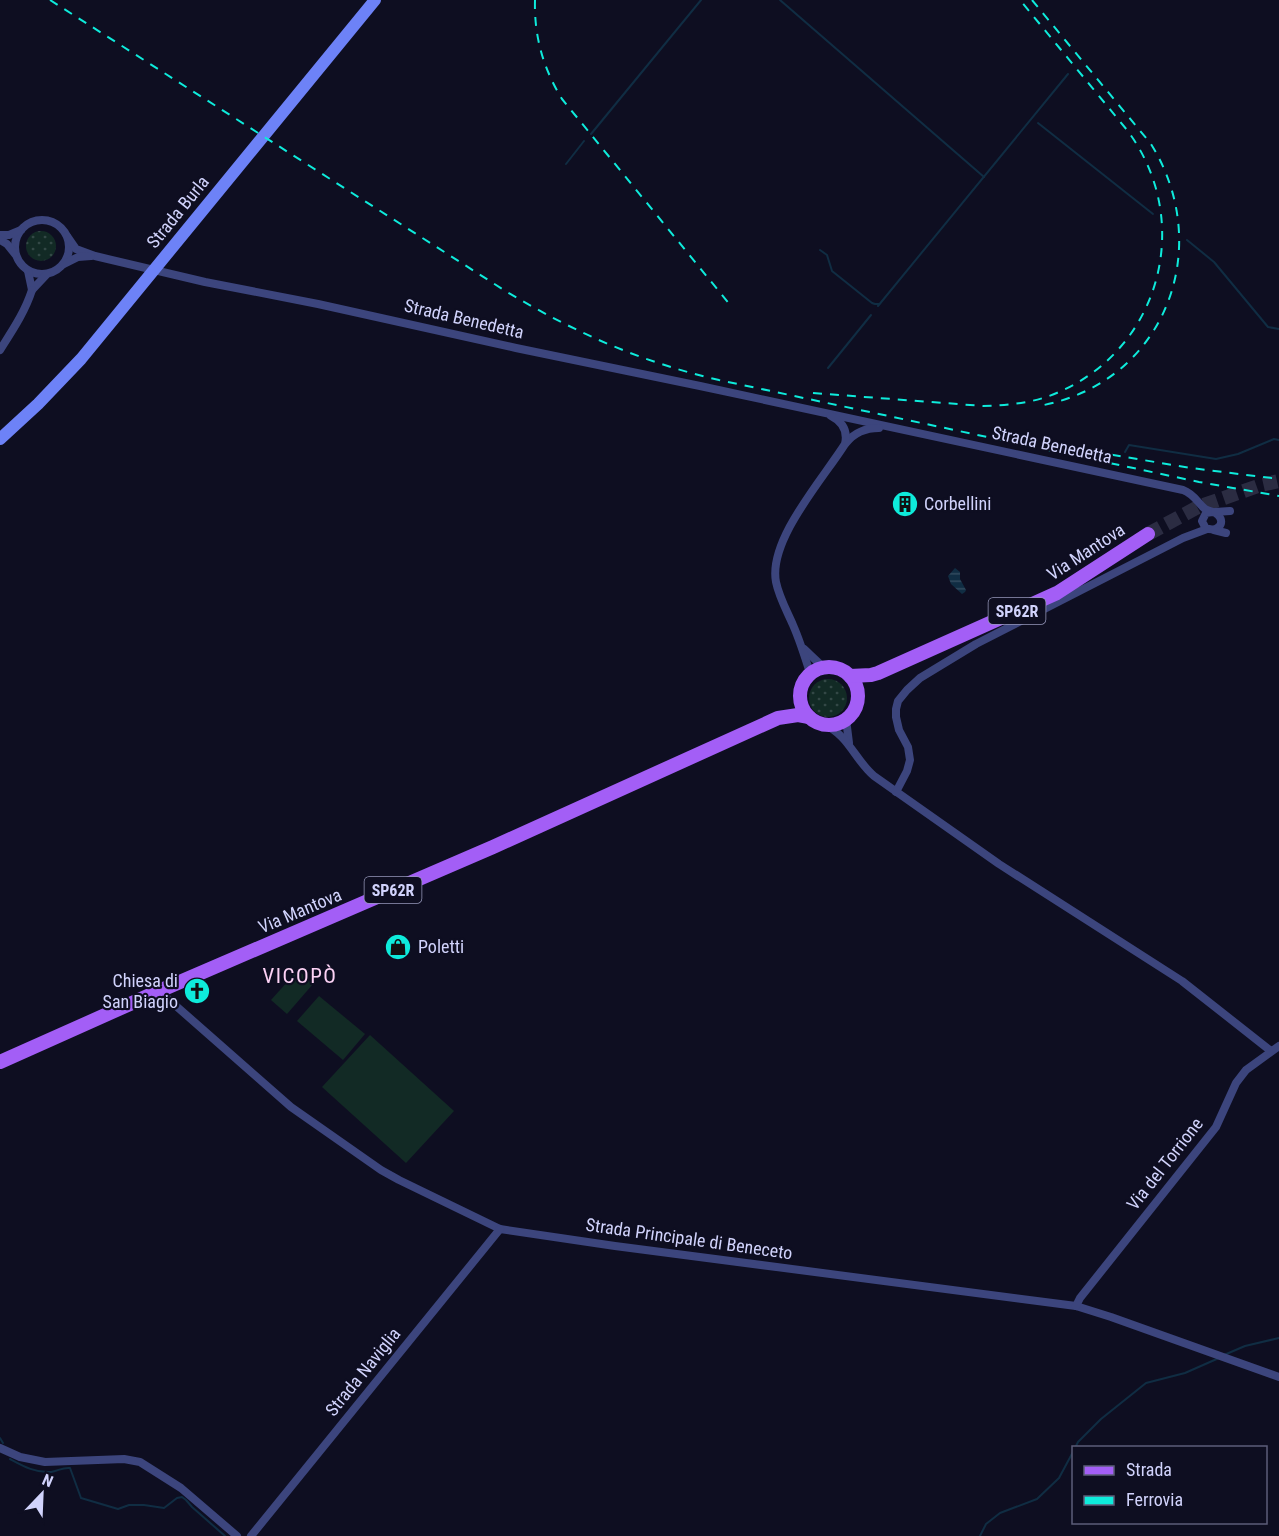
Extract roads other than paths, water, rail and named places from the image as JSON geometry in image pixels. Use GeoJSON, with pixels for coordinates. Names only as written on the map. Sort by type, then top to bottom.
{"type":"FeatureCollection","features":[{"type":"Feature","properties":{"kind":"main road","name":"Strada Burla"},"geometry":{"type":"LineString","coordinates":[[0,439],[75,367],[375,0]]}},
{"type":"Feature","properties":{"kind":"main road","name":"Via Mantova"},"geometry":{"type":"LineString","coordinates":[[0,1062],[493,846],[778,718],[790,708],[800,695],[801,687],[817,670],[836,668],[850,676],[878,673],[1057,592],[1148,534]]}},
{"type":"Feature","properties":{"kind":"main road","name":"Via Mantova"},"geometry":{"type":"LineString","coordinates":[[846,719],[856,708],[858,695],[870,679],[878,673]]}},
{"type":"Feature","properties":{"kind":"main road"},"geometry":{"type":"LineString","coordinates":[[850,676],[855,683],[858,695]]}},
{"type":"Feature","properties":{"kind":"main road"},"geometry":{"type":"LineString","coordinates":[[800,695],[804,711],[809,717]]}},
{"type":"Feature","properties":{"kind":"main road","name":"Via Mantova"},"geometry":{"type":"LineString","coordinates":[[778,718],[798,715],[809,717],[823,724]]}},
{"type":"Feature","properties":{"kind":"main road"},"geometry":{"type":"LineString","coordinates":[[823,724],[831,725],[846,719]]}},
{"type":"Feature","properties":{"kind":"street","name":"Strada Benedetta"},"geometry":{"type":"LineString","coordinates":[[0,235],[9,235],[22,230],[28,224],[43,220],[60,226],[76,249],[95,256],[205,282],[318,304],[1183,490],[1195,496],[1212,521],[976,644],[920,678],[907,690],[898,701],[896,709],[899,730],[908,747],[910,760],[896,792]]}},
{"type":"Feature","properties":{"kind":"street"},"geometry":{"type":"LineString","coordinates":[[16,255],[17,237],[22,230]]}},
{"type":"Feature","properties":{"kind":"street"},"geometry":{"type":"LineString","coordinates":[[64,265],[69,251],[67,236]]}},
{"type":"Feature","properties":{"kind":"street"},"geometry":{"type":"LineString","coordinates":[[0,240],[7,244],[28,271],[47,274]]}},
{"type":"Feature","properties":{"kind":"street","name":"Strada Benedetta"},"geometry":{"type":"LineString","coordinates":[[0,350],[28,303],[32,290],[47,274],[78,257],[95,256]]}},
{"type":"Feature","properties":{"kind":"street"},"geometry":{"type":"LineString","coordinates":[[28,271],[32,290]]}},
{"type":"Feature","properties":{"kind":"street","name":"Strada Benedetta"},"geometry":{"type":"LineString","coordinates":[[826,413],[838,419],[845,428],[853,432],[860,432]]}},
{"type":"Feature","properties":{"kind":"street","name":"Strada Benedetta"},"geometry":{"type":"LineString","coordinates":[[845,428],[853,422],[865,422]]}},
{"type":"Feature","properties":{"kind":"street","name":"Strada Benedetta"},"geometry":{"type":"LineString","coordinates":[[817,670],[802,648],[779,593],[775,580],[775,563],[779,549],[788,529],[851,436],[869,428],[888,427]]}},
{"type":"Feature","properties":{"kind":"street"},"geometry":{"type":"LineString","coordinates":[[845,428],[845,444]]}},
{"type":"Feature","properties":{"kind":"street","name":"Strada Benedetta"},"geometry":{"type":"LineString","coordinates":[[802,648],[817,670]]}},
{"type":"Feature","properties":{"kind":"street"},"geometry":{"type":"LineString","coordinates":[[846,719],[849,744]]}},
{"type":"Feature","properties":{"kind":"street"},"geometry":{"type":"LineString","coordinates":[[823,724],[830,727],[849,744],[862,765],[874,776],[999,864],[1182,981],[1271,1051]]}},
{"type":"Feature","properties":{"kind":"street","name":"Strada Principale di Beneceto"},"geometry":{"type":"LineString","coordinates":[[159,991],[291,1107],[381,1170],[500,1229],[626,1248],[1076,1306],[1279,1377]]}},
{"type":"Feature","properties":{"kind":"street","name":"Via del Torrione"},"geometry":{"type":"LineString","coordinates":[[1076,1306],[1216,1127],[1236,1083],[1246,1070],[1279,1046]]}},
{"type":"Feature","properties":{"kind":"street","name":"Strada Naviglia"},"geometry":{"type":"LineString","coordinates":[[251,1536],[500,1229]]}},
{"type":"Feature","properties":{"kind":"street"},"geometry":{"type":"LineString","coordinates":[[0,1448],[45,1462],[116,1459],[140,1462],[188,1493],[237,1536]]}},
{"type":"Feature","properties":{"kind":"water"},"geometry":{"type":"Polygon","coordinates":[[[955,568],[960,572],[960,579],[966,590],[962,594],[951,584],[948,576],[955,568]]]}},
{"type":"Feature","properties":{"kind":"waterway"},"geometry":{"type":"LineString","coordinates":[[591,134],[701,0]]}},
{"type":"Feature","properties":{"kind":"waterway"},"geometry":{"type":"LineString","coordinates":[[780,0],[984,177]]}},
{"type":"Feature","properties":{"kind":"waterway"},"geometry":{"type":"LineString","coordinates":[[878,306],[1068,74]]}},
{"type":"Feature","properties":{"kind":"waterway"},"geometry":{"type":"LineString","coordinates":[[1038,123],[1153,214]]}},
{"type":"Feature","properties":{"kind":"waterway"},"geometry":{"type":"LineString","coordinates":[[566,164],[584,141]]}},
{"type":"Feature","properties":{"kind":"waterway"},"geometry":{"type":"LineString","coordinates":[[1187,240],[1214,262],[1268,327],[1279,329]]}},
{"type":"Feature","properties":{"kind":"waterway"},"geometry":{"type":"LineString","coordinates":[[820,250],[827,255],[832,271],[872,303],[879,304]]}},
{"type":"Feature","properties":{"kind":"waterway"},"geometry":{"type":"LineString","coordinates":[[828,368],[871,315]]}},
{"type":"Feature","properties":{"kind":"waterway"},"geometry":{"type":"LineString","coordinates":[[1125,452],[1129,445],[1216,459],[1238,454],[1274,439],[1279,440]]}},
{"type":"Feature","properties":{"kind":"waterway"},"geometry":{"type":"LineString","coordinates":[[1224,1355],[1245,1346],[1279,1338]]}},
{"type":"Feature","properties":{"kind":"waterway"},"geometry":{"type":"LineString","coordinates":[[1076,1446],[1101,1419],[1146,1383],[1185,1373],[1219,1358]]}},
{"type":"Feature","properties":{"kind":"waterway"},"geometry":{"type":"LineString","coordinates":[[0,1438],[3,1443]]}},
{"type":"Feature","properties":{"kind":"waterway"},"geometry":{"type":"LineString","coordinates":[[980,1536],[986,1524],[1000,1513],[1037,1499],[1059,1478],[1072,1454]]}},
{"type":"Feature","properties":{"kind":"waterway"},"geometry":{"type":"LineString","coordinates":[[10,1459],[40,1471],[51,1472],[70,1468],[81,1498],[118,1509],[129,1505],[164,1508],[182,1497],[225,1536]]}},
{"type":"Feature","properties":{"kind":"tunnel"},"geometry":{"type":"LineString","coordinates":[[1148,534],[1198,507],[1279,481]]}},
{"type":"Feature","properties":{"kind":"railway"},"geometry":{"type":"LineString","coordinates":[[50,0],[507,292],[558,321],[610,345],[690,373],[719,380],[1199,482],[1279,496]]}},
{"type":"Feature","properties":{"kind":"railway"},"geometry":{"type":"LineString","coordinates":[[535,0],[536,26],[541,51],[562,99],[731,306]]}},
{"type":"Feature","properties":{"kind":"railway"},"geometry":{"type":"LineString","coordinates":[[813,393],[983,406],[1032,401],[1059,392],[1094,371],[1122,345],[1143,313],[1157,278],[1162,240],[1159,202],[1148,165],[1127,130],[1020,0]]}},
{"type":"Feature","properties":{"kind":"railway"},"geometry":{"type":"LineString","coordinates":[[1032,0],[1151,144],[1170,184],[1178,225],[1177,265],[1167,304],[1148,339],[1121,368],[1086,391],[1044,405]]}},
{"type":"Feature","properties":{"kind":"railway"},"geometry":{"type":"LineString","coordinates":[[1095,452],[1191,468],[1279,479]]}},
{"type":"Feature","properties":{"kind":"place","name":"Corbellini"},"geometry":{"type":"Point","coordinates":[905,504]}},
{"type":"Feature","properties":{"kind":"place","name":"Poletti"},"geometry":{"type":"Point","coordinates":[398,947]}},
{"type":"Feature","properties":{"kind":"place","name":"Chiesa di San Biagio"},"geometry":{"type":"Point","coordinates":[197,991]}},
{"type":"Feature","properties":{"kind":"district","name":"VICOPÒ"},"geometry":{"type":"Point","coordinates":[300,976]}}]}
